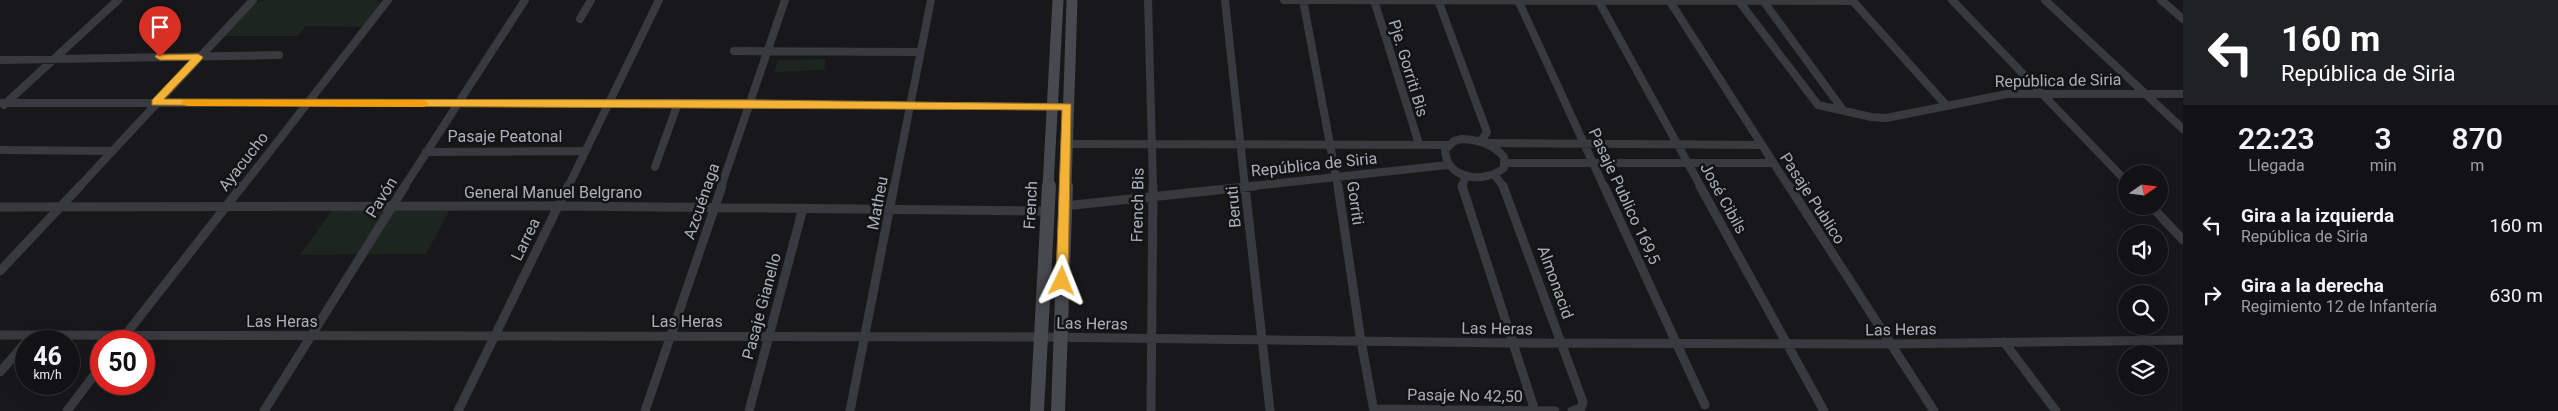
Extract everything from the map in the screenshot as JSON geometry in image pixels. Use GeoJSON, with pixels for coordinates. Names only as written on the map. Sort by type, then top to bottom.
{"type":"FeatureCollection","features":[{"type":"Feature","properties":{"kind":"main road","name":"French"},"geometry":{"type":"LineString","coordinates":[[1037,411],[1058,0]]}},
{"type":"Feature","properties":{"kind":"main road","name":"French"},"geometry":{"type":"LineString","coordinates":[[1058,411],[1072,0]]}},
{"type":"Feature","properties":{"kind":"street"},"geometry":{"type":"LineString","coordinates":[[2,105],[118,0]]}},
{"type":"Feature","properties":{"kind":"street"},"geometry":{"type":"LineString","coordinates":[[0,271],[252,0]]}},
{"type":"Feature","properties":{"kind":"street","name":"Ayacucho"},"geometry":{"type":"LineString","coordinates":[[130,330],[388,0]]}},
{"type":"Feature","properties":{"kind":"street","name":"Pavón"},"geometry":{"type":"LineString","coordinates":[[264,411],[456,104],[525,0]]}},
{"type":"Feature","properties":{"kind":"street"},"geometry":{"type":"LineString","coordinates":[[580,19],[591,0]]}},
{"type":"Feature","properties":{"kind":"street","name":"Larrea"},"geometry":{"type":"LineString","coordinates":[[458,411],[659,0]]}},
{"type":"Feature","properties":{"kind":"street","name":"Azcuénaga"},"geometry":{"type":"LineString","coordinates":[[645,411],[785,0]]}},
{"type":"Feature","properties":{"kind":"street","name":"Matheu"},"geometry":{"type":"LineString","coordinates":[[850,411],[866,338],[931,0]]}},
{"type":"Feature","properties":{"kind":"street","name":"French Bis"},"geometry":{"type":"LineString","coordinates":[[1148,0],[1154,145],[1151,197],[1151,411]]}},
{"type":"Feature","properties":{"kind":"street","name":"Beruti"},"geometry":{"type":"LineString","coordinates":[[1225,0],[1247,186],[1261,340],[1270,411]]}},
{"type":"Feature","properties":{"kind":"street"},"geometry":{"type":"LineString","coordinates":[[1284,0],[1853,1],[1946,105]]}},
{"type":"Feature","properties":{"kind":"street","name":"Gorriti"},"geometry":{"type":"LineString","coordinates":[[1303,0],[1332,145],[1361,341],[1374,410]]}},
{"type":"Feature","properties":{"kind":"street","name":"Pje. Gorriti Bis"},"geometry":{"type":"LineString","coordinates":[[1374,0],[1418,144]]}},
{"type":"Feature","properties":{"kind":"street"},"geometry":{"type":"LineString","coordinates":[[1438,0],[1488,132],[1485,142]]}},
{"type":"Feature","properties":{"kind":"street","name":"Pasaje Publico 169,5"},"geometry":{"type":"LineString","coordinates":[[1518,0],[1705,404]]}},
{"type":"Feature","properties":{"kind":"street","name":"José Cibils"},"geometry":{"type":"LineString","coordinates":[[1598,0],[1824,411]]}},
{"type":"Feature","properties":{"kind":"street"},"geometry":{"type":"LineString","coordinates":[[1952,0],[2118,173]]}},
{"type":"Feature","properties":{"kind":"street"},"geometry":{"type":"LineString","coordinates":[[2045,0],[2183,129]]}},
{"type":"Feature","properties":{"kind":"street"},"geometry":{"type":"LineString","coordinates":[[2161,0],[2183,19]]}},
{"type":"Feature","properties":{"kind":"street","name":"Pasaje Publico"},"geometry":{"type":"LineString","coordinates":[[1670,1],[1934,411]]}},
{"type":"Feature","properties":{"kind":"street","name":"República de Siria"},"geometry":{"type":"LineString","coordinates":[[1738,1],[1818,105],[1879,119],[1998,94],[2183,94]]}},
{"type":"Feature","properties":{"kind":"street"},"geometry":{"type":"LineString","coordinates":[[1764,2],[1844,110]]}},
{"type":"Feature","properties":{"kind":"street"},"geometry":{"type":"LineString","coordinates":[[734,51],[920,52]]}},
{"type":"Feature","properties":{"kind":"street"},"geometry":{"type":"LineString","coordinates":[[0,60],[198,57],[208,54],[278,55]]}},
{"type":"Feature","properties":{"kind":"street"},"geometry":{"type":"LineString","coordinates":[[2,105],[156,103],[751,103],[1068,107]]}},
{"type":"Feature","properties":{"kind":"street"},"geometry":{"type":"LineString","coordinates":[[655,167],[678,103]]}},
{"type":"Feature","properties":{"kind":"street"},"geometry":{"type":"LineString","coordinates":[[1485,142],[1500,152],[1505,163],[1504,168],[1495,176],[1476,178],[1448,165],[1444,154],[1447,145],[1462,139],[1485,142],[1761,145]]}},
{"type":"Feature","properties":{"kind":"street","name":"República de Siria"},"geometry":{"type":"LineString","coordinates":[[1066,144],[1447,145]]}},
{"type":"Feature","properties":{"kind":"street"},"geometry":{"type":"LineString","coordinates":[[0,150],[111,151]]}},
{"type":"Feature","properties":{"kind":"street","name":"Pasaje Peatonal"},"geometry":{"type":"LineString","coordinates":[[426,152],[585,151]]}},
{"type":"Feature","properties":{"kind":"street"},"geometry":{"type":"LineString","coordinates":[[1505,163],[1773,163]]}},
{"type":"Feature","properties":{"kind":"street","name":"República de Siria"},"geometry":{"type":"LineString","coordinates":[[1064,206],[1448,165]]}},
{"type":"Feature","properties":{"kind":"street"},"geometry":{"type":"LineString","coordinates":[[1466,175],[1462,187],[1534,411]]}},
{"type":"Feature","properties":{"kind":"street","name":"Almonacid"},"geometry":{"type":"LineString","coordinates":[[1495,176],[1505,188],[1583,402],[1581,408],[1572,411]]}},
{"type":"Feature","properties":{"kind":"street","name":"General Manuel Belgrano"},"geometry":{"type":"LineString","coordinates":[[0,207],[558,206],[1047,211]]}},
{"type":"Feature","properties":{"kind":"street","name":"Pasaje Gianello"},"geometry":{"type":"LineString","coordinates":[[749,411],[803,208]]}},
{"type":"Feature","properties":{"kind":"street"},"geometry":{"type":"LineString","coordinates":[[2159,215],[2183,240]]}},
{"type":"Feature","properties":{"kind":"street","name":"Las Heras"},"geometry":{"type":"LineString","coordinates":[[0,335],[15,338]]}},
{"type":"Feature","properties":{"kind":"street","name":"Las Heras"},"geometry":{"type":"LineString","coordinates":[[155,338],[311,336],[1060,337],[1676,344],[1890,344],[2183,340]]}},
{"type":"Feature","properties":{"kind":"street"},"geometry":{"type":"LineString","coordinates":[[2004,342],[2056,411]]}},
{"type":"Feature","properties":{"kind":"street"},"geometry":{"type":"LineString","coordinates":[[0,372],[15,355]]}},
{"type":"Feature","properties":{"kind":"street"},"geometry":{"type":"LineString","coordinates":[[67,411],[90,381]]}},
{"type":"Feature","properties":{"kind":"street","name":"Pasaje No 42,50"},"geometry":{"type":"LineString","coordinates":[[1374,410],[1555,411]]}},
{"type":"Feature","properties":{"kind":"shaded area"},"geometry":{"type":"Polygon","coordinates":[[[265,0],[376,0],[380,3],[362,27],[306,26],[297,36],[224,36],[255,3],[265,0]]]}},
{"type":"Feature","properties":{"kind":"shaded area"},"geometry":{"type":"Polygon","coordinates":[[[826,59],[824,70],[774,72],[778,60],[826,59]]]}},
{"type":"Feature","properties":{"kind":"shaded area"},"geometry":{"type":"Polygon","coordinates":[[[335,206],[452,206],[426,254],[300,255],[335,206]]]}},
{"type":"Feature","properties":{"kind":"slow traffic"},"geometry":{"type":"LineString","coordinates":[[187,103],[424,104]]}},
{"type":"Feature","properties":{"kind":"route"},"geometry":{"type":"LineString","coordinates":[[160,57],[198,57],[156,103],[751,103],[1068,107],[1062,281]]}}]}
